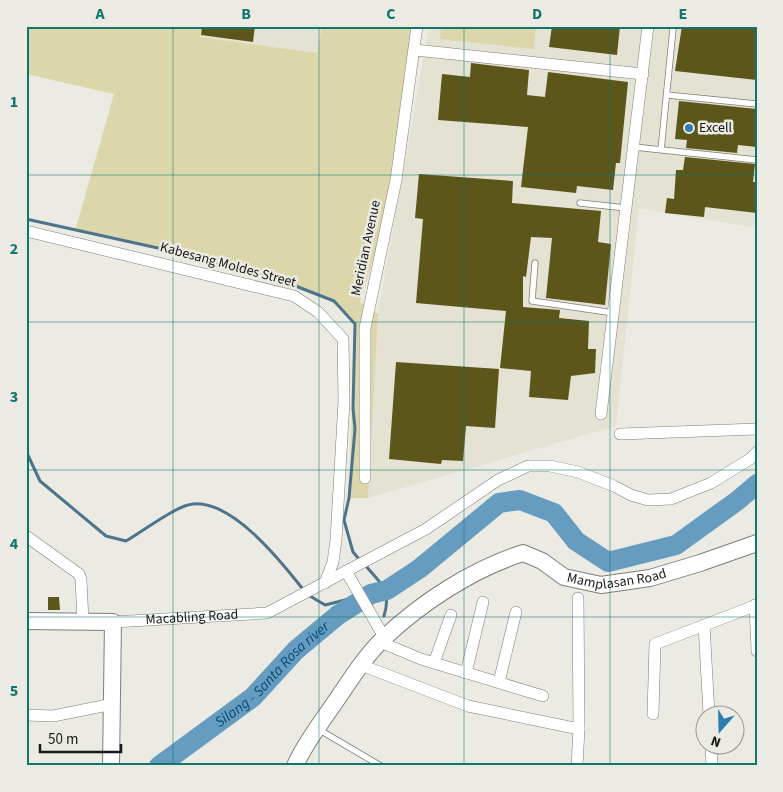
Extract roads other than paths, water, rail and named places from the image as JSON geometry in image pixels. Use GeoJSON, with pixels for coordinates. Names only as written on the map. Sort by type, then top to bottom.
{"type":"FeatureCollection","features":[{"type":"Feature","properties":{"kind":"street","name":"Meridian Avenue"},"geometry":{"type":"LineString","coordinates":[[364,478],[366,328],[396,180],[417,26]]}},
{"type":"Feature","properties":{"kind":"street"},"geometry":{"type":"LineString","coordinates":[[601,414],[648,26]]}},
{"type":"Feature","properties":{"kind":"street"},"geometry":{"type":"LineString","coordinates":[[415,50],[643,74]]}},
{"type":"Feature","properties":{"kind":"street","name":"Kabesang Moldes Street"},"geometry":{"type":"LineString","coordinates":[[26,231],[294,296],[318,312],[343,339],[344,401],[336,540],[333,562],[325,584]]}},
{"type":"Feature","properties":{"kind":"street"},"geometry":{"type":"LineString","coordinates":[[620,434],[757,429]]}},
{"type":"Feature","properties":{"kind":"street","name":"Macabling Road"},"geometry":{"type":"LineString","coordinates":[[26,620],[113,622],[261,615],[325,584],[349,575],[426,529],[498,480],[528,466],[550,466],[578,472],[648,500],[671,499],[711,483],[750,459],[757,452]]}},
{"type":"Feature","properties":{"kind":"street"},"geometry":{"type":"LineString","coordinates":[[26,536],[79,574],[81,579],[83,622]]}},
{"type":"Feature","properties":{"kind":"street","name":"Mamplasan Road"},"geometry":{"type":"LineString","coordinates":[[295,766],[302,749],[362,664],[382,640],[445,591],[499,560],[523,553],[542,561],[564,577],[601,585],[650,578],[757,543]]}},
{"type":"Feature","properties":{"kind":"street"},"geometry":{"type":"LineString","coordinates":[[349,575],[370,613],[382,640],[434,663],[543,696]]}},
{"type":"Feature","properties":{"kind":"street"},"geometry":{"type":"LineString","coordinates":[[576,766],[579,729],[578,598]]}},
{"type":"Feature","properties":{"kind":"street"},"geometry":{"type":"LineString","coordinates":[[466,673],[483,602]]}},
{"type":"Feature","properties":{"kind":"street"},"geometry":{"type":"LineString","coordinates":[[653,714],[655,644],[756,605],[757,650]]}},
{"type":"Feature","properties":{"kind":"street"},"geometry":{"type":"LineString","coordinates":[[499,682],[516,612]]}},
{"type":"Feature","properties":{"kind":"street"},"geometry":{"type":"LineString","coordinates":[[434,663],[451,614]]}},
{"type":"Feature","properties":{"kind":"street"},"geometry":{"type":"LineString","coordinates":[[111,766],[113,622]]}},
{"type":"Feature","properties":{"kind":"street"},"geometry":{"type":"LineString","coordinates":[[704,625],[708,704]]}},
{"type":"Feature","properties":{"kind":"street"},"geometry":{"type":"LineString","coordinates":[[362,664],[468,706],[579,729]]}},
{"type":"Feature","properties":{"kind":"street"},"geometry":{"type":"LineString","coordinates":[[26,715],[53,716],[113,704]]}},
{"type":"Feature","properties":{"kind":"lane"},"geometry":{"type":"LineString","coordinates":[[661,150],[673,29]]}},
{"type":"Feature","properties":{"kind":"lane"},"geometry":{"type":"LineString","coordinates":[[667,96],[757,104]]}},
{"type":"Feature","properties":{"kind":"lane"},"geometry":{"type":"LineString","coordinates":[[634,147],[757,160]]}},
{"type":"Feature","properties":{"kind":"lane"},"geometry":{"type":"LineString","coordinates":[[580,203],[626,208]]}},
{"type":"Feature","properties":{"kind":"lane"},"geometry":{"type":"LineString","coordinates":[[535,263],[532,301],[614,312]]}},
{"type":"Feature","properties":{"kind":"lane"},"geometry":{"type":"LineString","coordinates":[[317,728],[381,766]]}},
{"type":"Feature","properties":{"kind":"waterway"},"geometry":{"type":"LineString","coordinates":[[26,219],[194,256],[293,285],[334,301],[355,324],[353,408],[355,429],[349,498],[344,520],[353,552],[359,559]]}},
{"type":"Feature","properties":{"kind":"waterway"},"geometry":{"type":"LineString","coordinates":[[26,451],[40,481],[106,536],[126,541],[178,509],[193,504],[208,505],[239,521],[254,534],[281,562],[302,588]]}},
{"type":"Feature","properties":{"kind":"waterway","name":"Silang - Santa Rosa river"},"geometry":{"type":"LineString","coordinates":[[159,766],[253,697],[296,650],[338,615],[371,594],[387,590],[419,569],[499,503],[520,500],[554,513],[576,541],[608,562],[676,545],[737,501],[757,484]]}},
{"type":"Feature","properties":{"kind":"waterway","name":"Silang - Santa Rosa river"},"geometry":{"type":"LineString","coordinates":[[365,565],[380,582],[386,593],[387,599],[384,616]]}},
{"type":"Feature","properties":{"kind":"waterway","name":"Silang - Santa Rosa river"},"geometry":{"type":"LineString","coordinates":[[363,595],[387,590]]}},
{"type":"Feature","properties":{"kind":"waterway"},"geometry":{"type":"LineString","coordinates":[[310,596],[325,605],[357,597]]}},
{"type":"Feature","properties":{"kind":"place","name":"Excell"},"geometry":{"type":"Point","coordinates":[689,128]}}]}
